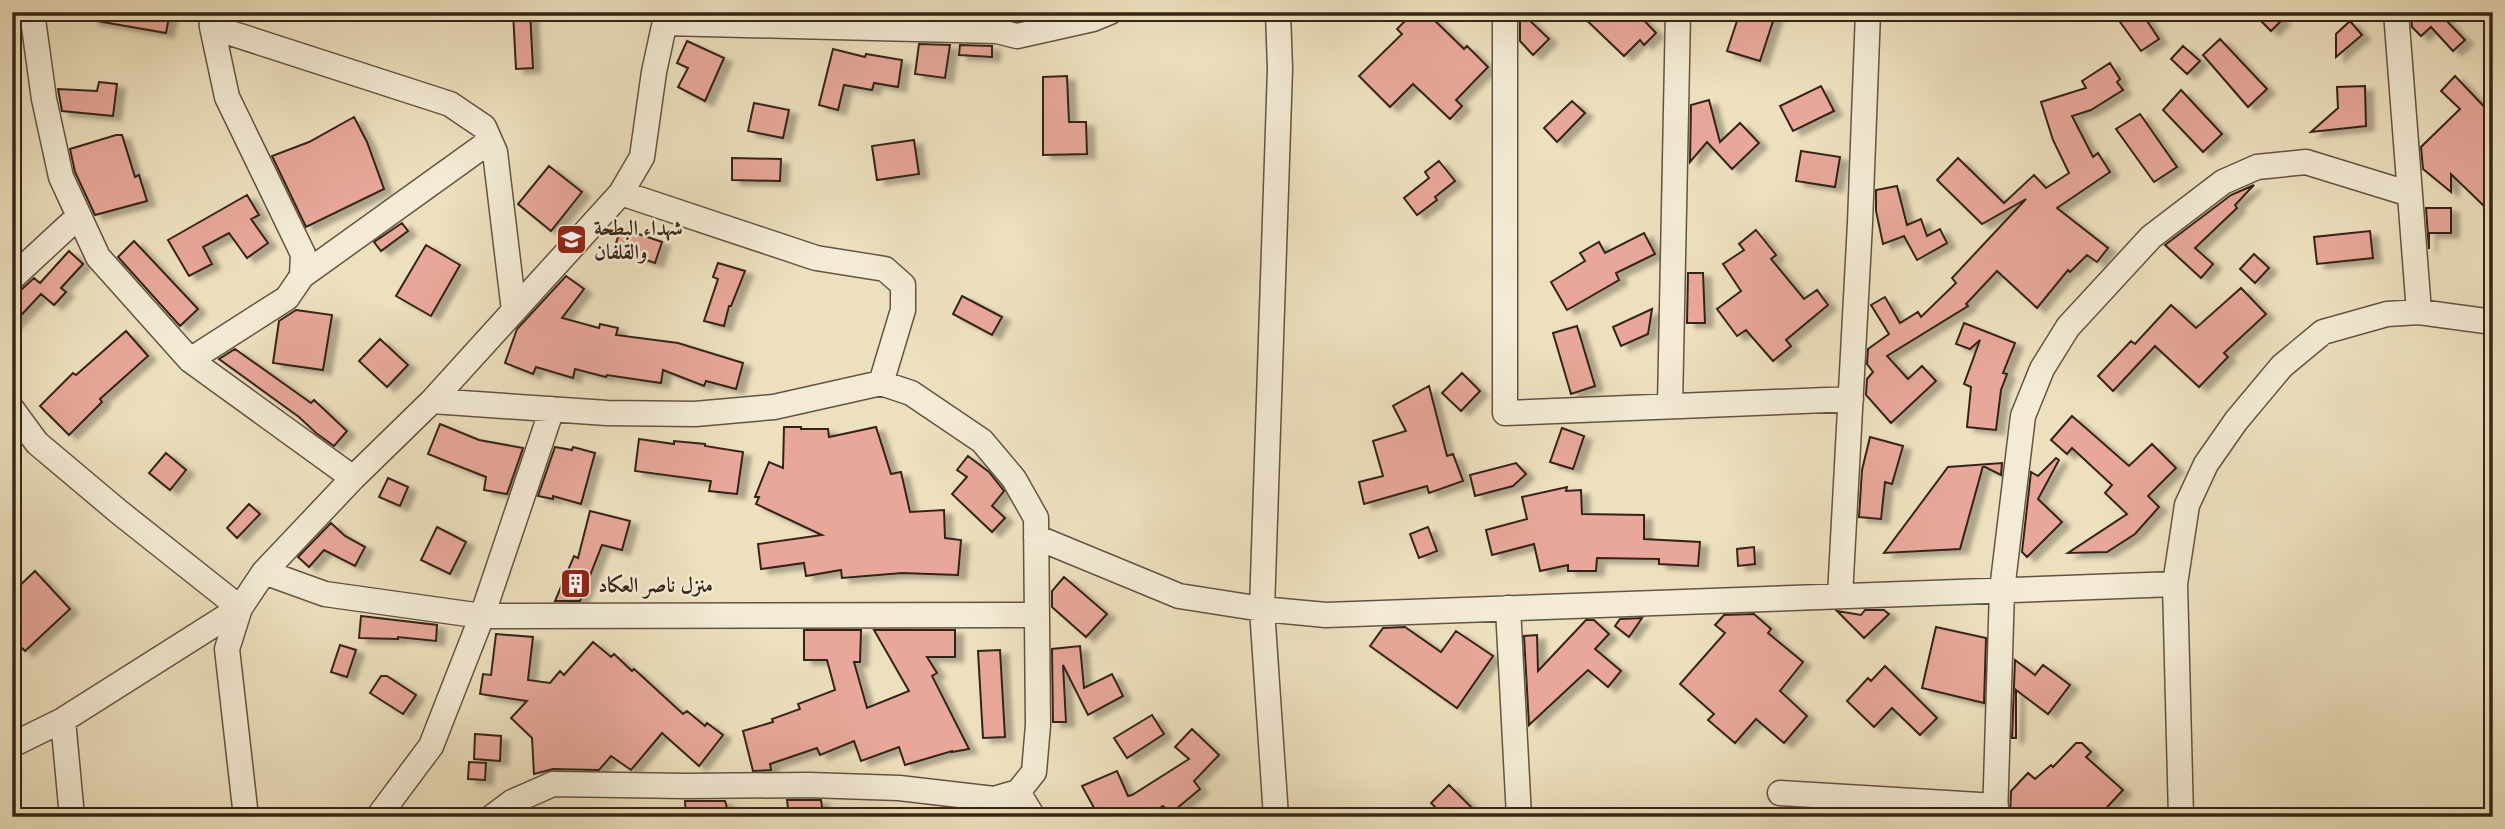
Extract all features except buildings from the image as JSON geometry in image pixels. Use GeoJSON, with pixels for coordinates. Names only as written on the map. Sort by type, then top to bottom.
{"type":"FeatureCollection","features":[{"type":"Feature","properties":{"kind":"street"},"geometry":{"type":"LineString","coordinates":[[32,12],[44,99],[61,177],[98,257],[190,360],[353,478]]}},
{"type":"Feature","properties":{"kind":"street"},"geometry":{"type":"LineString","coordinates":[[246,817],[227,649],[240,608],[264,572],[353,478],[432,401],[621,194],[642,157],[654,72],[666,18],[997,31],[1017,36],[1093,19],[1111,12]]}},
{"type":"Feature","properties":{"kind":"street"},"geometry":{"type":"LineString","coordinates":[[1276,817],[1262,609],[1280,69],[1278,12]]}},
{"type":"Feature","properties":{"kind":"street"},"geometry":{"type":"LineString","coordinates":[[1505,12],[1505,413],[1851,399]]}},
{"type":"Feature","properties":{"kind":"street"},"geometry":{"type":"LineString","coordinates":[[1670,406],[1678,12]]}},
{"type":"Feature","properties":{"kind":"street"},"geometry":{"type":"LineString","coordinates":[[1840,596],[1860,223],[1868,12]]}},
{"type":"Feature","properties":{"kind":"street"},"geometry":{"type":"LineString","coordinates":[[2396,12],[2419,312]]}},
{"type":"Feature","properties":{"kind":"street"},"geometry":{"type":"LineString","coordinates":[[212,19],[450,104],[484,127],[495,152],[514,311]]}},
{"type":"Feature","properties":{"kind":"street"},"geometry":{"type":"LineString","coordinates":[[212,19],[227,97],[303,254],[302,276]]}},
{"type":"Feature","properties":{"kind":"street"},"geometry":{"type":"LineString","coordinates":[[190,360],[287,298],[302,276],[490,141]]}},
{"type":"Feature","properties":{"kind":"street"},"geometry":{"type":"LineString","coordinates":[[1780,793],[1996,811],[2002,590],[2024,416],[2042,369],[2068,327],[2151,237],[2223,182],[2257,167],[2306,162],[2410,194]]}},
{"type":"Feature","properties":{"kind":"street"},"geometry":{"type":"LineString","coordinates":[[621,194],[816,258],[885,270],[904,285],[903,310],[881,383]]}},
{"type":"Feature","properties":{"kind":"street"},"geometry":{"type":"LineString","coordinates":[[12,278],[79,216]]}},
{"type":"Feature","properties":{"kind":"street"},"geometry":{"type":"LineString","coordinates":[[2181,817],[2175,584],[2186,505],[2206,464],[2236,421],[2282,366],[2323,332],[2387,314],[2419,312],[2493,322]]}},
{"type":"Feature","properties":{"kind":"street"},"geometry":{"type":"LineString","coordinates":[[432,401],[607,413],[695,414],[774,407],[881,383],[911,393],[982,441],[1014,479],[1036,518],[1038,724],[1034,772],[1018,792],[995,799],[899,788],[553,784],[512,802],[492,817]]}},
{"type":"Feature","properties":{"kind":"street"},"geometry":{"type":"LineString","coordinates":[[12,409],[37,443],[240,608]]}},
{"type":"Feature","properties":{"kind":"street"},"geometry":{"type":"LineString","coordinates":[[378,817],[431,746],[482,616],[552,409]]}},
{"type":"Feature","properties":{"kind":"street"},"geometry":{"type":"LineString","coordinates":[[1036,537],[1179,596],[1262,609],[1326,615],[2175,584]]}},
{"type":"Feature","properties":{"kind":"street"},"geometry":{"type":"LineString","coordinates":[[264,572],[325,594],[482,616],[1036,615]]}},
{"type":"Feature","properties":{"kind":"street"},"geometry":{"type":"LineString","coordinates":[[12,745],[63,720],[240,608]]}},
{"type":"Feature","properties":{"kind":"street"},"geometry":{"type":"LineString","coordinates":[[1508,608],[1519,817]]}},
{"type":"Feature","properties":{"kind":"street"},"geometry":{"type":"LineString","coordinates":[[63,720],[72,817]]}},
{"type":"Feature","properties":{"kind":"street"},"geometry":{"type":"LineString","coordinates":[[1018,792],[1034,817]]}},
{"type":"Feature","properties":{"kind":"place","name":"شهداء البطحة والقلفان"},"geometry":{"type":"Point","coordinates":[571,239]}},
{"type":"Feature","properties":{"kind":"place","name":"منزل ناصر العكاد"},"geometry":{"type":"Point","coordinates":[575,584]}}]}
